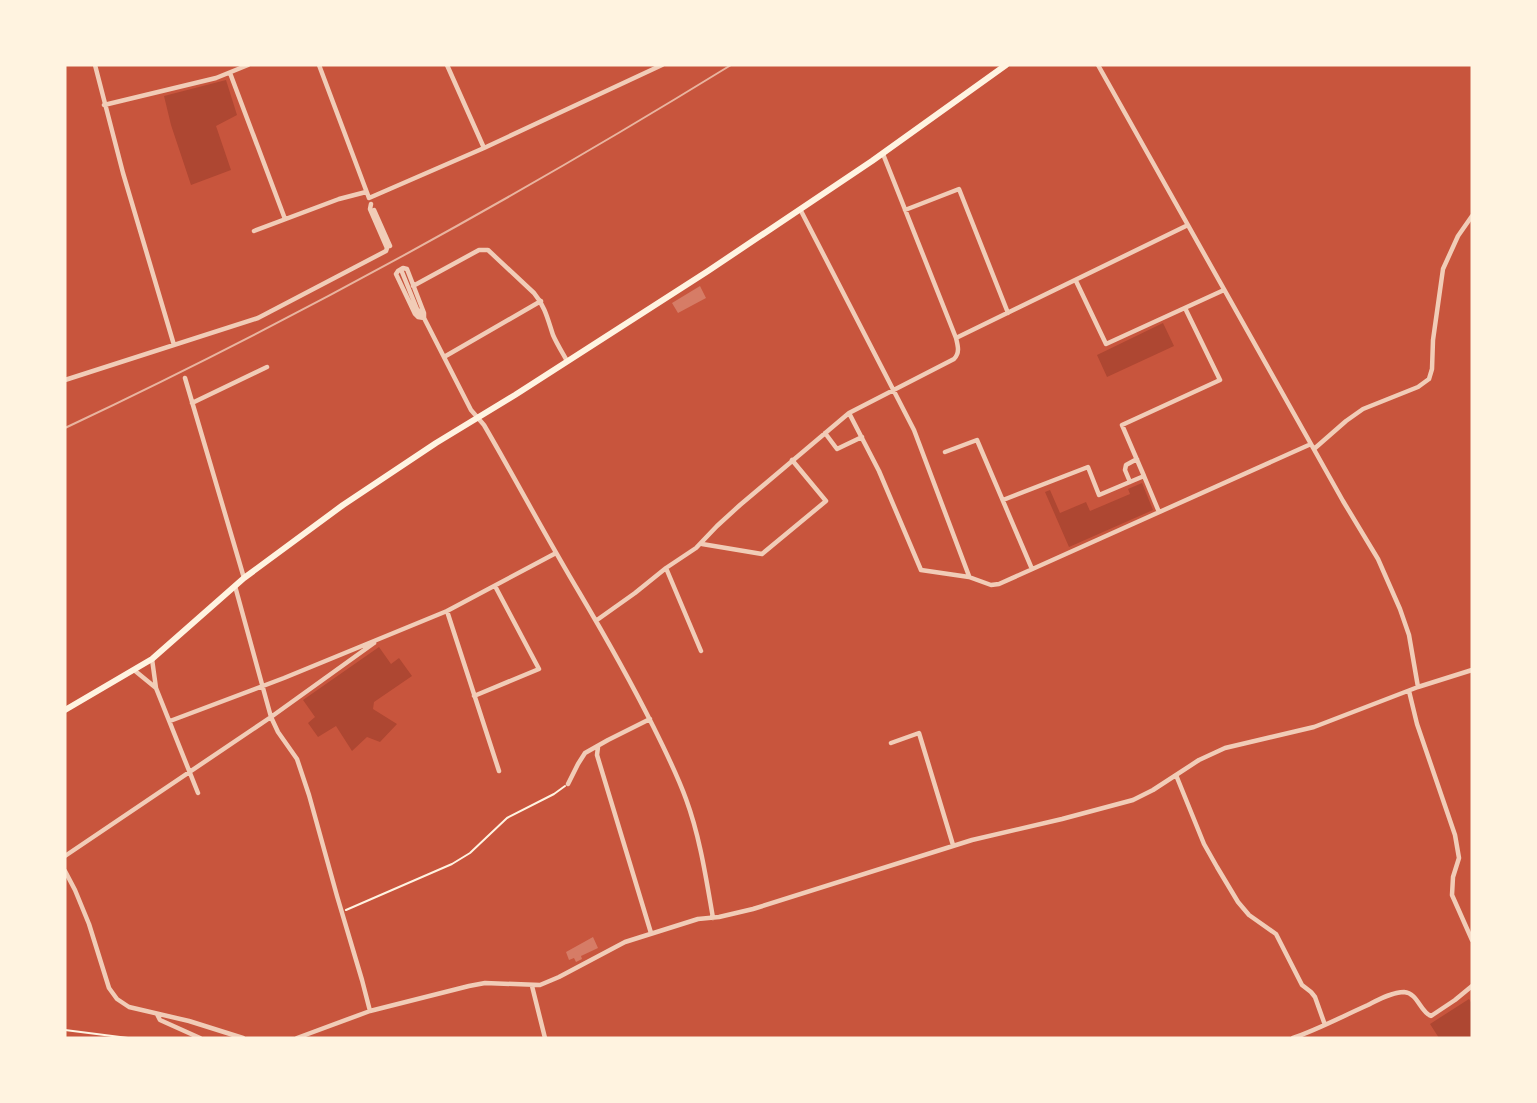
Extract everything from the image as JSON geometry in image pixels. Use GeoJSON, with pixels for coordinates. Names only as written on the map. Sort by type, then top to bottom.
{"type":"FeatureCollection","features":[{"type":"Feature","properties":{"kind":"main road"},"geometry":{"type":"LineString","coordinates":[[65,709],[152,659],[244,578],[343,505],[689,284],[883,153],[1006,65]]}},
{"type":"Feature","properties":{"kind":"street"},"geometry":{"type":"LineString","coordinates":[[95,65],[104,105],[174,345]]}},
{"type":"Feature","properties":{"kind":"street"},"geometry":{"type":"LineString","coordinates":[[104,105],[216,78],[248,65]]}},
{"type":"Feature","properties":{"kind":"street"},"geometry":{"type":"LineString","coordinates":[[65,380],[258,318],[388,248],[319,65]]}},
{"type":"Feature","properties":{"kind":"street"},"geometry":{"type":"LineString","coordinates":[[447,65],[484,148]]}},
{"type":"Feature","properties":{"kind":"street"},"geometry":{"type":"LineString","coordinates":[[370,201],[662,65]]}},
{"type":"Feature","properties":{"kind":"street"},"geometry":{"type":"LineString","coordinates":[[1098,65],[1384,571],[1409,635],[1418,687]]}},
{"type":"Feature","properties":{"kind":"street"},"geometry":{"type":"LineString","coordinates":[[230,73],[285,219]]}},
{"type":"Feature","properties":{"kind":"street"},"geometry":{"type":"LineString","coordinates":[[597,620],[702,544],[717,526],[849,413],[956,358],[956,338],[883,153]]}},
{"type":"Feature","properties":{"kind":"street"},"geometry":{"type":"LineString","coordinates":[[905,210],[959,189],[1008,313]]}},
{"type":"Feature","properties":{"kind":"street"},"geometry":{"type":"LineString","coordinates":[[254,231],[366,191]]}},
{"type":"Feature","properties":{"kind":"street"},"geometry":{"type":"LineString","coordinates":[[800,209],[914,430],[969,577]]}},
{"type":"Feature","properties":{"kind":"street"},"geometry":{"type":"LineString","coordinates":[[849,413],[879,471],[921,570],[969,577],[995,585],[1312,446],[1363,409],[1418,387],[1429,379],[1443,269],[1458,236],[1472,216]]}},
{"type":"Feature","properties":{"kind":"street"},"geometry":{"type":"LineString","coordinates":[[956,338],[1188,225]]}},
{"type":"Feature","properties":{"kind":"street"},"geometry":{"type":"LineString","coordinates":[[413,286],[485,249],[541,301],[554,337],[567,361]]}},
{"type":"Feature","properties":{"kind":"street"},"geometry":{"type":"LineString","coordinates":[[403,268],[407,270],[424,318],[415,314],[397,272],[403,268]]}},
{"type":"Feature","properties":{"kind":"street"},"geometry":{"type":"LineString","coordinates":[[402,272],[417,309],[477,418],[484,425],[597,620],[677,775],[692,816],[713,918]]}},
{"type":"Feature","properties":{"kind":"street"},"geometry":{"type":"LineString","coordinates":[[1076,281],[1106,344],[1224,290]]}},
{"type":"Feature","properties":{"kind":"street"},"geometry":{"type":"LineString","coordinates":[[444,357],[541,301]]}},
{"type":"Feature","properties":{"kind":"street"},"geometry":{"type":"LineString","coordinates":[[1159,512],[1122,425],[1220,380],[1185,308]]}},
{"type":"Feature","properties":{"kind":"street"},"geometry":{"type":"LineString","coordinates":[[192,403],[267,367]]}},
{"type":"Feature","properties":{"kind":"street"},"geometry":{"type":"LineString","coordinates":[[185,378],[244,578]]}},
{"type":"Feature","properties":{"kind":"street"},"geometry":{"type":"LineString","coordinates":[[825,433],[837,449],[862,437]]}},
{"type":"Feature","properties":{"kind":"street"},"geometry":{"type":"LineString","coordinates":[[945,452],[977,440],[1032,569]]}},
{"type":"Feature","properties":{"kind":"street"},"geometry":{"type":"LineString","coordinates":[[1130,482],[1125,470],[1126,465],[1137,459]]}},
{"type":"Feature","properties":{"kind":"street"},"geometry":{"type":"LineString","coordinates":[[702,544],[762,554],[827,501],[792,460]]}},
{"type":"Feature","properties":{"kind":"street"},"geometry":{"type":"LineString","coordinates":[[1003,500],[1088,467],[1099,495],[1144,476]]}},
{"type":"Feature","properties":{"kind":"street"},"geometry":{"type":"LineString","coordinates":[[170,720],[263,686],[447,611],[556,552]]}},
{"type":"Feature","properties":{"kind":"street"},"geometry":{"type":"LineString","coordinates":[[666,568],[701,651]]}},
{"type":"Feature","properties":{"kind":"street"},"geometry":{"type":"LineString","coordinates":[[235,586],[271,717],[297,759],[309,795],[370,1011]]}},
{"type":"Feature","properties":{"kind":"street"},"geometry":{"type":"LineString","coordinates":[[474,696],[539,669],[495,586]]}},
{"type":"Feature","properties":{"kind":"street"},"geometry":{"type":"LineString","coordinates":[[447,611],[499,771]]}},
{"type":"Feature","properties":{"kind":"street"},"geometry":{"type":"LineString","coordinates":[[65,856],[271,717],[377,640]]}},
{"type":"Feature","properties":{"kind":"street"},"geometry":{"type":"LineString","coordinates":[[152,659],[156,688],[198,793]]}},
{"type":"Feature","properties":{"kind":"street"},"geometry":{"type":"LineString","coordinates":[[134,670],[156,688]]}},
{"type":"Feature","properties":{"kind":"street"},"geometry":{"type":"LineString","coordinates":[[297,1038],[370,1011],[477,984],[532,986],[546,983],[625,942],[651,933],[782,900],[953,845],[1133,800],[1224,748],[1314,727],[1418,687],[1472,670]]}},
{"type":"Feature","properties":{"kind":"street"},"geometry":{"type":"LineString","coordinates":[[1409,691],[1417,724],[1455,835],[1459,858],[1453,877],[1452,895],[1472,940]]}},
{"type":"Feature","properties":{"kind":"street"},"geometry":{"type":"LineString","coordinates":[[568,784],[588,751],[650,719]]}},
{"type":"Feature","properties":{"kind":"street"},"geometry":{"type":"LineString","coordinates":[[891,743],[919,733],[953,845]]}},
{"type":"Feature","properties":{"kind":"street"},"geometry":{"type":"LineString","coordinates":[[598,747],[598,757],[651,933]]}},
{"type":"Feature","properties":{"kind":"street"},"geometry":{"type":"LineString","coordinates":[[1176,775],[1204,844],[1217,867],[1249,915],[1279,938],[1302,985],[1315,997],[1325,1025]]}},
{"type":"Feature","properties":{"kind":"street"},"geometry":{"type":"LineString","coordinates":[[65,871],[84,911],[111,993],[117,999],[125,1005],[243,1038]]}},
{"type":"Feature","properties":{"kind":"street"},"geometry":{"type":"LineString","coordinates":[[532,986],[545,1038]]}},
{"type":"Feature","properties":{"kind":"street"},"geometry":{"type":"LineString","coordinates":[[1293,1038],[1401,992],[1412,995],[1430,1016],[1472,986]]}},
{"type":"Feature","properties":{"kind":"street"},"geometry":{"type":"LineString","coordinates":[[157,1013],[160,1020],[200,1038]]}},
{"type":"Feature","properties":{"kind":"path"},"geometry":{"type":"LineString","coordinates":[[342,912],[461,859],[507,818],[568,784]]}},
{"type":"Feature","properties":{"kind":"path"},"geometry":{"type":"LineString","coordinates":[[65,1030],[128,1038]]}},
{"type":"Feature","properties":{"kind":"shaded area"},"geometry":{"type":"Polygon","coordinates":[[[226,80],[237,115],[216,126],[231,170],[191,185],[164,96],[226,80]]]}},
{"type":"Feature","properties":{"kind":"shaded area"},"geometry":{"type":"Polygon","coordinates":[[[1163,323],[1174,346],[1107,377],[1097,355],[1163,323]]]}},
{"type":"Feature","properties":{"kind":"shaded area"},"geometry":{"type":"Polygon","coordinates":[[[1142,483],[1153,510],[1069,547],[1045,492],[1050,490],[1060,513],[1086,502],[1090,511],[1130,494],[1128,489],[1142,483]]]}},
{"type":"Feature","properties":{"kind":"shaded area"},"geometry":{"type":"Polygon","coordinates":[[[379,647],[391,664],[399,658],[412,676],[374,702],[373,709],[397,724],[380,742],[367,737],[352,751],[336,726],[318,737],[308,723],[315,717],[303,700],[379,647]]]}},
{"type":"Feature","properties":{"kind":"shaded area"},"geometry":{"type":"Polygon","coordinates":[[[1469,999],[1472,1004],[1472,1038],[1439,1038],[1430,1024],[1469,999]]]}},
{"type":"Feature","properties":{"kind":"building"},"geometry":{"type":"Polygon","coordinates":[[[700,286],[706,298],[678,313],[672,303],[700,286]]]}},
{"type":"Feature","properties":{"kind":"building"},"geometry":{"type":"Polygon","coordinates":[[[593,937],[598,948],[581,956],[582,959],[576,962],[574,958],[569,960],[566,952],[593,937]]]}},
{"type":"Feature","properties":{"kind":"railway"},"geometry":{"type":"LineString","coordinates":[[65,428],[151,387],[403,256],[568,163],[731,65]]}}]}
